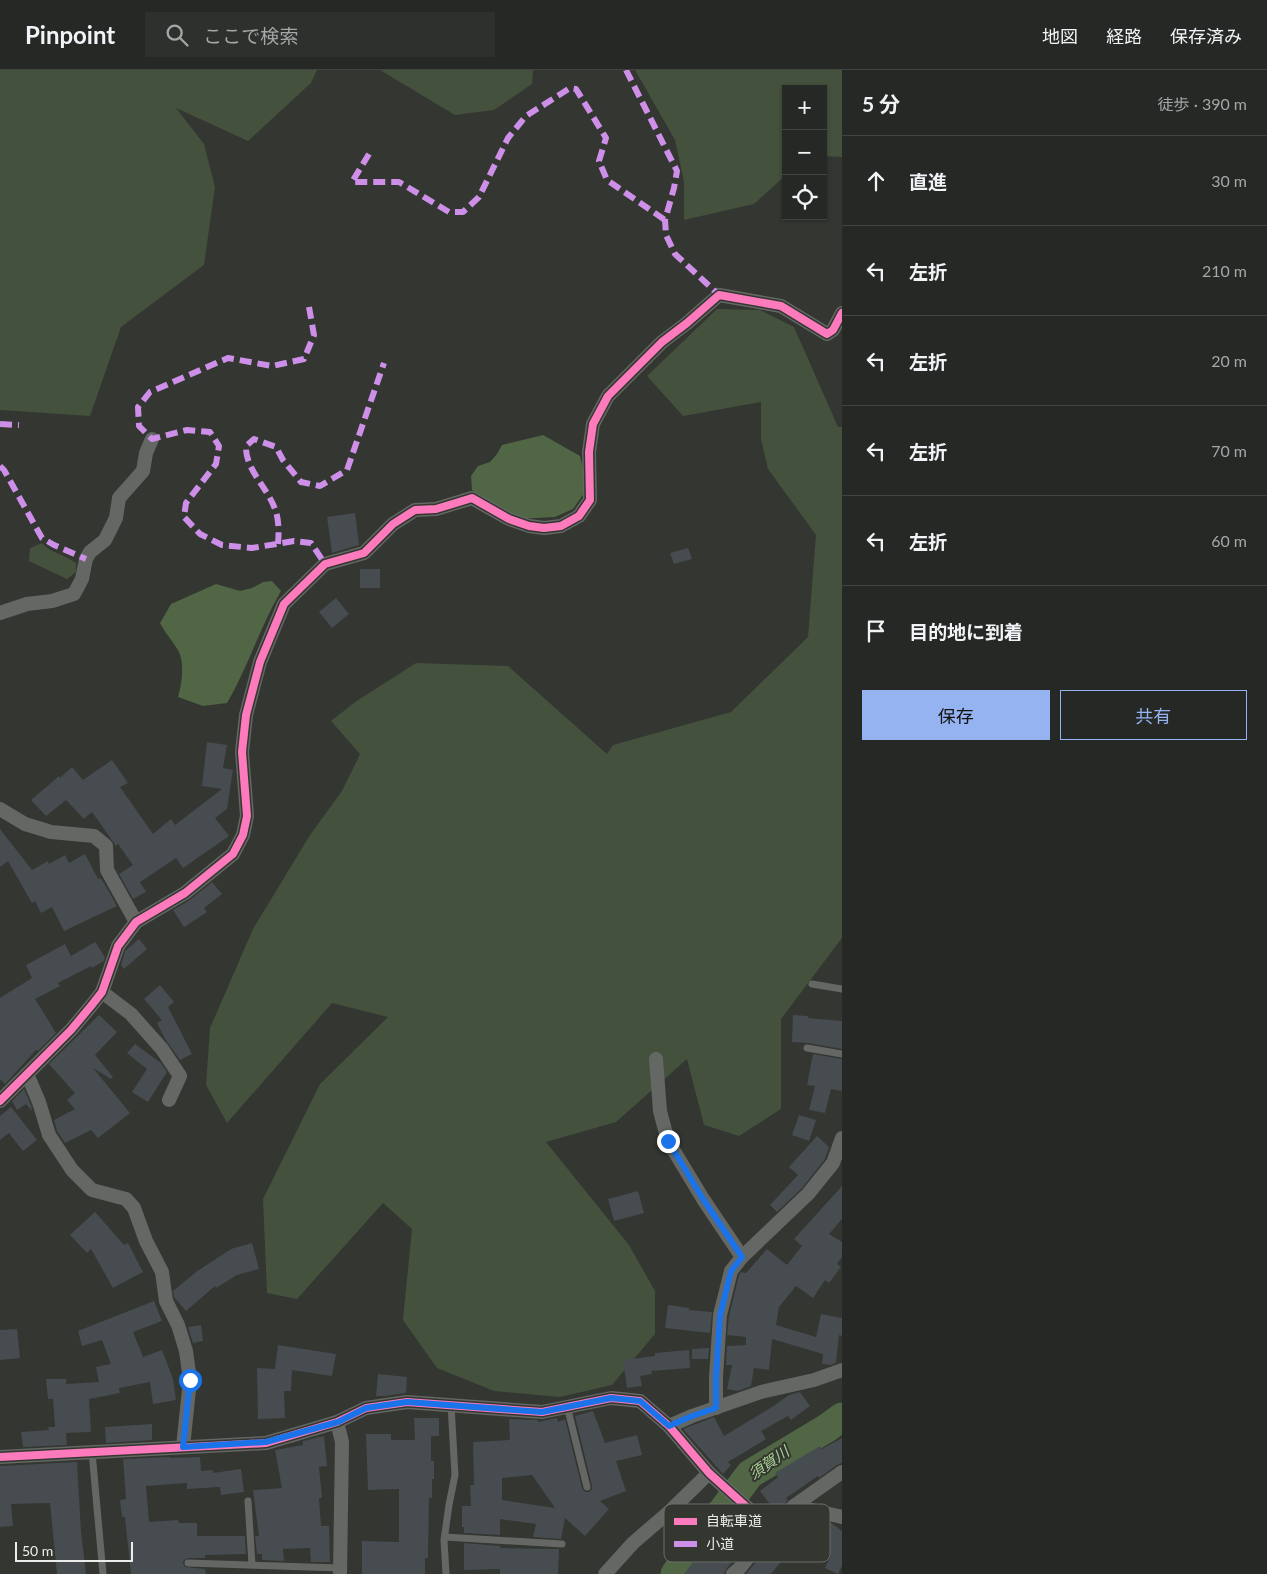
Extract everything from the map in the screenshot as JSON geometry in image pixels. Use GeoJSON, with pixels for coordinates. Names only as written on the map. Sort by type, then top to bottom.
{"type":"FeatureCollection","features":[{"type":"Feature","properties":{"kind":"street"},"geometry":{"type":"LineString","coordinates":[[0,1101],[71,1030],[102,992],[118,946],[136,922],[185,893],[233,854],[243,835],[246,816],[242,752],[246,715],[260,662],[284,604],[325,564],[364,553],[393,524],[415,510],[436,509],[472,498],[508,519],[529,526],[544,528],[561,526],[579,516],[590,500],[589,452],[593,424],[608,396],[662,342],[719,295],[781,306],[827,334],[833,330],[842,313]]}},
{"type":"Feature","properties":{"kind":"street"},"geometry":{"type":"LineString","coordinates":[[0,613],[27,604],[52,601],[74,594],[82,579],[86,559],[90,552],[105,540],[116,518],[119,498],[143,471],[146,453],[152,439]]}},
{"type":"Feature","properties":{"kind":"street"},"geometry":{"type":"LineString","coordinates":[[0,809],[25,824],[51,832],[94,836],[106,846],[107,870],[136,922]]}},
{"type":"Feature","properties":{"kind":"street"},"geometry":{"type":"LineString","coordinates":[[102,992],[131,1014],[162,1049],[180,1076],[169,1100]]}},
{"type":"Feature","properties":{"kind":"street"},"geometry":{"type":"LineString","coordinates":[[656,1058],[660,1111],[668,1141],[703,1199],[742,1257]]}},
{"type":"Feature","properties":{"kind":"street"},"geometry":{"type":"LineString","coordinates":[[27,1074],[39,1102],[49,1135],[72,1170],[92,1190],[126,1199],[134,1208],[146,1241],[162,1272],[166,1301],[178,1324],[186,1351],[190,1380],[183,1447]]}},
{"type":"Feature","properties":{"kind":"street"},"geometry":{"type":"LineString","coordinates":[[716,1408],[720,1316],[731,1271],[742,1257],[808,1194],[833,1163],[842,1138]]}},
{"type":"Feature","properties":{"kind":"street"},"geometry":{"type":"LineString","coordinates":[[669,1426],[761,1392],[814,1380],[842,1370]]}},
{"type":"Feature","properties":{"kind":"street"},"geometry":{"type":"LineString","coordinates":[[0,1457],[266,1442],[338,1422],[366,1408],[407,1402],[542,1412],[611,1398],[640,1401],[669,1426],[709,1473],[743,1504]]}},
{"type":"Feature","properties":{"kind":"street"},"geometry":{"type":"LineString","coordinates":[[338,1422],[342,1442],[340,1571]]}},
{"type":"Feature","properties":{"kind":"street"},"geometry":{"type":"LineString","coordinates":[[797,1504],[842,1472]]}},
{"type":"Feature","properties":{"kind":"street"},"geometry":{"type":"LineString","coordinates":[[677,1504],[709,1473]]}},
{"type":"Feature","properties":{"kind":"street"},"geometry":{"type":"LineString","coordinates":[[605,1574],[633,1543],[664,1516]]}},
{"type":"Feature","properties":{"kind":"street"},"geometry":{"type":"LineString","coordinates":[[733,1574],[745,1562]]}},
{"type":"Feature","properties":{"kind":"lane"},"geometry":{"type":"LineString","coordinates":[[812,984],[842,989]]}},
{"type":"Feature","properties":{"kind":"lane"},"geometry":{"type":"LineString","coordinates":[[807,1048],[842,1054]]}},
{"type":"Feature","properties":{"kind":"lane"},"geometry":{"type":"LineString","coordinates":[[446,1574],[445,1537],[455,1475],[450,1405]]}},
{"type":"Feature","properties":{"kind":"lane"},"geometry":{"type":"LineString","coordinates":[[567,1406],[587,1487]]}},
{"type":"Feature","properties":{"kind":"lane"},"geometry":{"type":"LineString","coordinates":[[92,1452],[103,1574]]}},
{"type":"Feature","properties":{"kind":"lane"},"geometry":{"type":"LineString","coordinates":[[248,1501],[252,1565]]}},
{"type":"Feature","properties":{"kind":"lane"},"geometry":{"type":"LineString","coordinates":[[445,1537],[562,1544]]}},
{"type":"Feature","properties":{"kind":"lane"},"geometry":{"type":"LineString","coordinates":[[188,1563],[340,1571]]}},
{"type":"Feature","properties":{"kind":"shaded area"},"geometry":{"type":"Polygon","coordinates":[[[0,70],[317,70],[311,83],[248,141],[176,108],[204,144],[215,187],[204,265],[121,327],[90,416],[0,410],[0,70]]]}},
{"type":"Feature","properties":{"kind":"shaded area"},"geometry":{"type":"Polygon","coordinates":[[[380,70],[533,70],[532,84],[494,110],[455,115],[380,70]]]}},
{"type":"Feature","properties":{"kind":"shaded area"},"geometry":{"type":"Polygon","coordinates":[[[635,70],[842,70],[842,157],[827,156],[827,85],[782,85],[782,179],[754,204],[684,220],[684,182],[675,140],[635,70]]]}},
{"type":"Feature","properties":{"kind":"shaded area"},"geometry":{"type":"Polygon","coordinates":[[[717,309],[760,310],[794,327],[838,427],[842,427],[842,938],[781,1019],[781,1109],[739,1136],[704,1125],[687,1059],[616,1122],[546,1142],[629,1245],[655,1291],[655,1334],[612,1385],[560,1397],[494,1391],[437,1368],[403,1320],[412,1229],[383,1203],[297,1299],[267,1293],[263,1199],[320,1084],[388,1017],[332,1003],[227,1123],[206,1085],[210,1028],[253,929],[310,835],[342,791],[360,754],[331,721],[355,702],[416,663],[508,666],[607,754],[613,745],[731,712],[808,637],[816,535],[768,469],[761,439],[761,402],[683,416],[647,376],[717,309]]]}},
{"type":"Feature","properties":{"kind":"shaded area"},"geometry":{"type":"Polygon","coordinates":[[[543,435],[580,456],[586,480],[585,492],[573,509],[555,517],[518,519],[472,490],[471,476],[478,466],[490,462],[502,445],[543,435]]]}},
{"type":"Feature","properties":{"kind":"shaded area"},"geometry":{"type":"Polygon","coordinates":[[[42,543],[76,563],[76,572],[67,579],[29,561],[30,548],[42,543]]]}},
{"type":"Feature","properties":{"kind":"shaded area"},"geometry":{"type":"Polygon","coordinates":[[[272,581],[281,591],[227,703],[203,706],[178,697],[181,686],[182,661],[178,650],[160,623],[171,604],[216,584],[240,591],[252,588],[263,582],[272,581]]]}},
{"type":"Feature","properties":{"kind":"building"},"geometry":{"type":"Polygon","coordinates":[[[355,513],[359,545],[332,553],[327,517],[355,513]]]}},
{"type":"Feature","properties":{"kind":"building"},"geometry":{"type":"Polygon","coordinates":[[[688,548],[692,559],[674,564],[670,553],[688,548]]]}},
{"type":"Feature","properties":{"kind":"building"},"geometry":{"type":"Polygon","coordinates":[[[360,569],[380,569],[380,588],[360,588],[360,569]]]}},
{"type":"Feature","properties":{"kind":"building"},"geometry":{"type":"Polygon","coordinates":[[[336,598],[349,614],[332,628],[319,612],[336,598]]]}},
{"type":"Feature","properties":{"kind":"building"},"geometry":{"type":"Polygon","coordinates":[[[207,742],[227,745],[223,768],[233,770],[227,809],[215,818],[229,836],[183,868],[176,858],[140,882],[146,892],[133,899],[119,874],[133,865],[118,844],[116,846],[92,812],[84,819],[66,800],[46,816],[31,800],[72,767],[83,780],[112,760],[128,783],[120,787],[153,834],[171,819],[175,825],[222,789],[202,786],[207,742]]]}},
{"type":"Feature","properties":{"kind":"building"},"geometry":{"type":"Polygon","coordinates":[[[0,829],[32,870],[48,861],[49,864],[65,855],[69,863],[85,854],[98,879],[100,878],[104,883],[117,906],[64,931],[52,907],[41,913],[35,901],[32,903],[8,861],[0,867],[0,829]]]}},
{"type":"Feature","properties":{"kind":"building"},"geometry":{"type":"Polygon","coordinates":[[[212,882],[222,894],[204,908],[207,912],[184,927],[173,910],[190,900],[212,882]]]}},
{"type":"Feature","properties":{"kind":"building"},"geometry":{"type":"Polygon","coordinates":[[[139,939],[147,949],[124,969],[121,965],[125,951],[139,939]]]}},
{"type":"Feature","properties":{"kind":"building"},"geometry":{"type":"Polygon","coordinates":[[[95,942],[105,957],[104,961],[58,983],[60,986],[35,999],[56,1033],[38,1051],[36,1050],[5,1084],[0,1079],[0,998],[32,978],[26,965],[65,944],[71,956],[95,942]]]}},
{"type":"Feature","properties":{"kind":"building"},"geometry":{"type":"Polygon","coordinates":[[[160,985],[174,1002],[168,1007],[192,1054],[180,1060],[165,1039],[157,1023],[162,1020],[144,999],[160,985]]]}},
{"type":"Feature","properties":{"kind":"building"},"geometry":{"type":"Polygon","coordinates":[[[99,1015],[117,1032],[95,1055],[113,1077],[111,1079],[93,1068],[130,1113],[98,1138],[91,1130],[65,1143],[57,1131],[54,1120],[75,1109],[67,1100],[75,1093],[49,1064],[99,1015]]]}},
{"type":"Feature","properties":{"kind":"building"},"geometry":{"type":"Polygon","coordinates":[[[793,1015],[842,1021],[842,1049],[792,1042],[793,1015]]]}},
{"type":"Feature","properties":{"kind":"building"},"geometry":{"type":"Polygon","coordinates":[[[135,1044],[161,1063],[167,1072],[148,1102],[132,1092],[147,1069],[127,1053],[135,1044]]]}},
{"type":"Feature","properties":{"kind":"building"},"geometry":{"type":"Polygon","coordinates":[[[813,1054],[842,1059],[842,1091],[831,1089],[825,1113],[809,1110],[815,1086],[807,1085],[813,1054]]]}},
{"type":"Feature","properties":{"kind":"building"},"geometry":{"type":"Polygon","coordinates":[[[24,1089],[32,1111],[26,1104],[17,1110],[12,1101],[24,1089]]]}},
{"type":"Feature","properties":{"kind":"building"},"geometry":{"type":"Polygon","coordinates":[[[11,1107],[37,1140],[23,1151],[9,1133],[0,1140],[0,1116],[11,1107]]]}},
{"type":"Feature","properties":{"kind":"building"},"geometry":{"type":"Polygon","coordinates":[[[799,1115],[816,1120],[809,1141],[792,1135],[799,1115]]]}},
{"type":"Feature","properties":{"kind":"building"},"geometry":{"type":"Polygon","coordinates":[[[817,1136],[829,1147],[825,1159],[802,1188],[777,1212],[770,1205],[798,1175],[789,1167],[817,1136]]]}},
{"type":"Feature","properties":{"kind":"building"},"geometry":{"type":"Polygon","coordinates":[[[842,1186],[842,1219],[829,1234],[842,1242],[842,1257],[837,1264],[841,1267],[829,1283],[825,1280],[813,1298],[796,1286],[779,1307],[776,1325],[816,1337],[821,1314],[842,1318],[842,1336],[839,1335],[836,1363],[831,1365],[822,1364],[823,1354],[772,1339],[769,1370],[754,1368],[751,1386],[738,1391],[727,1389],[732,1365],[726,1365],[727,1346],[746,1345],[746,1337],[727,1335],[729,1316],[739,1275],[741,1272],[746,1273],[767,1249],[787,1265],[802,1246],[794,1239],[842,1186]]]}},
{"type":"Feature","properties":{"kind":"building"},"geometry":{"type":"Polygon","coordinates":[[[638,1191],[644,1213],[614,1221],[608,1199],[638,1191]]]}},
{"type":"Feature","properties":{"kind":"building"},"geometry":{"type":"Polygon","coordinates":[[[95,1212],[124,1245],[128,1243],[143,1272],[113,1288],[91,1249],[87,1253],[70,1235],[95,1212]]]}},
{"type":"Feature","properties":{"kind":"building"},"geometry":{"type":"Polygon","coordinates":[[[252,1243],[259,1269],[237,1275],[216,1288],[215,1286],[186,1311],[174,1297],[173,1291],[196,1272],[231,1249],[252,1243]]]}},
{"type":"Feature","properties":{"kind":"building"},"geometry":{"type":"Polygon","coordinates":[[[154,1301],[162,1321],[133,1332],[143,1357],[162,1350],[173,1379],[176,1400],[153,1404],[150,1382],[119,1388],[120,1393],[89,1399],[91,1432],[66,1433],[67,1445],[23,1447],[21,1432],[49,1430],[48,1427],[55,1427],[53,1399],[48,1399],[46,1379],[66,1379],[66,1384],[99,1382],[96,1367],[111,1364],[102,1340],[82,1346],[78,1331],[154,1301]]]}},
{"type":"Feature","properties":{"kind":"building"},"geometry":{"type":"Polygon","coordinates":[[[668,1305],[689,1308],[689,1310],[712,1312],[710,1333],[665,1328],[668,1305]]]}},
{"type":"Feature","properties":{"kind":"building"},"geometry":{"type":"Polygon","coordinates":[[[201,1325],[203,1341],[193,1343],[188,1327],[201,1325]]]}},
{"type":"Feature","properties":{"kind":"building"},"geometry":{"type":"Polygon","coordinates":[[[17,1329],[20,1358],[0,1360],[0,1330],[17,1329]]]}},
{"type":"Feature","properties":{"kind":"building"},"geometry":{"type":"Polygon","coordinates":[[[278,1345],[336,1354],[332,1376],[292,1370],[291,1391],[284,1391],[285,1418],[258,1419],[257,1368],[275,1369],[278,1345]]]}},
{"type":"Feature","properties":{"kind":"building"},"geometry":{"type":"Polygon","coordinates":[[[709,1348],[708,1359],[692,1359],[692,1349],[709,1348]]]}},
{"type":"Feature","properties":{"kind":"building"},"geometry":{"type":"Polygon","coordinates":[[[689,1350],[690,1368],[651,1371],[652,1374],[640,1376],[642,1386],[627,1388],[623,1360],[655,1356],[655,1353],[689,1350]]]}},
{"type":"Feature","properties":{"kind":"building"},"geometry":{"type":"Polygon","coordinates":[[[378,1374],[407,1377],[406,1393],[376,1396],[378,1374]]]}},
{"type":"Feature","properties":{"kind":"building"},"geometry":{"type":"Polygon","coordinates":[[[800,1392],[810,1406],[791,1420],[788,1416],[761,1431],[766,1439],[728,1462],[731,1465],[723,1474],[683,1429],[714,1417],[724,1436],[789,1395],[800,1392]]]}},
{"type":"Feature","properties":{"kind":"building"},"geometry":{"type":"Polygon","coordinates":[[[593,1411],[605,1443],[637,1435],[642,1455],[616,1461],[626,1491],[600,1501],[609,1509],[585,1536],[565,1518],[561,1539],[533,1537],[536,1524],[500,1519],[500,1535],[464,1533],[464,1527],[462,1527],[462,1506],[471,1506],[470,1485],[474,1485],[473,1442],[510,1440],[509,1419],[538,1420],[538,1422],[557,1418],[558,1422],[565,1419],[582,1488],[585,1492],[589,1492],[592,1489],[575,1416],[593,1411]],[[532,1475],[502,1478],[502,1500],[555,1508],[532,1475]]]}},
{"type":"Feature","properties":{"kind":"building"},"geometry":{"type":"Polygon","coordinates":[[[414,1418],[439,1418],[439,1436],[431,1436],[431,1461],[434,1461],[434,1479],[432,1479],[432,1498],[429,1498],[428,1558],[425,1558],[425,1574],[362,1574],[362,1541],[399,1542],[399,1489],[368,1490],[366,1434],[391,1434],[391,1440],[415,1440],[414,1418]]]}},
{"type":"Feature","properties":{"kind":"building"},"geometry":{"type":"Polygon","coordinates":[[[152,1424],[152,1440],[106,1443],[105,1427],[152,1424]]]}},
{"type":"Feature","properties":{"kind":"building"},"geometry":{"type":"Polygon","coordinates":[[[324,1436],[327,1466],[319,1467],[322,1498],[319,1498],[321,1526],[329,1526],[330,1562],[311,1562],[310,1548],[283,1549],[284,1561],[262,1560],[262,1554],[257,1554],[255,1536],[259,1536],[253,1490],[282,1488],[275,1450],[303,1445],[303,1441],[324,1436]]]}},
{"type":"Feature","properties":{"kind":"building"},"geometry":{"type":"Polygon","coordinates":[[[842,1438],[842,1463],[819,1478],[818,1476],[786,1498],[788,1500],[784,1504],[770,1504],[760,1491],[778,1477],[775,1473],[820,1446],[822,1449],[842,1438]]]}},
{"type":"Feature","properties":{"kind":"building"},"geometry":{"type":"Polygon","coordinates":[[[200,1457],[201,1471],[213,1470],[213,1473],[241,1469],[244,1492],[221,1495],[220,1487],[187,1489],[187,1483],[146,1486],[149,1522],[178,1520],[179,1523],[197,1523],[197,1536],[245,1536],[246,1554],[205,1555],[205,1558],[188,1558],[184,1560],[185,1567],[205,1569],[206,1574],[131,1574],[125,1517],[122,1517],[120,1500],[126,1499],[123,1459],[200,1457]]]}},
{"type":"Feature","properties":{"kind":"building"},"geometry":{"type":"Polygon","coordinates":[[[77,1462],[81,1532],[86,1574],[57,1574],[50,1503],[11,1504],[13,1526],[0,1527],[0,1466],[77,1462]]]}},
{"type":"Feature","properties":{"kind":"building"},"geometry":{"type":"Polygon","coordinates":[[[830,1523],[842,1531],[842,1566],[838,1574],[825,1568],[828,1562],[830,1562],[830,1523]]]}},
{"type":"Feature","properties":{"kind":"building"},"geometry":{"type":"Polygon","coordinates":[[[464,1543],[500,1546],[500,1548],[559,1549],[558,1574],[500,1574],[500,1569],[464,1570],[464,1543]]]}},
{"type":"Feature","properties":{"kind":"building"},"geometry":{"type":"Polygon","coordinates":[[[693,1562],[732,1562],[724,1574],[684,1574],[693,1562]]]}},
{"type":"Feature","properties":{"kind":"building"},"geometry":{"type":"Polygon","coordinates":[[[756,1562],[781,1562],[771,1574],[746,1574],[756,1562]]]}},
{"type":"Feature","properties":{"kind":"waterway","name":"須賀川"},"geometry":{"type":"LineString","coordinates":[[728,1504],[750,1474],[842,1417]]}},
{"type":"Feature","properties":{"kind":"waterway","name":"須賀川"},"geometry":{"type":"LineString","coordinates":[[675,1574],[684,1562]]}},
{"type":"Feature","properties":{"kind":"marked path"},"geometry":{"type":"LineString","coordinates":[[626,70],[677,171],[665,220],[666,235],[675,254],[719,295]]}},
{"type":"Feature","properties":{"kind":"marked path"},"geometry":{"type":"LineString","coordinates":[[369,154],[352,182],[399,182],[449,212],[463,212],[479,197],[508,138],[526,116],[570,88],[576,89],[606,138],[599,161],[607,180],[665,220]]}},
{"type":"Feature","properties":{"kind":"marked path"},"geometry":{"type":"LineString","coordinates":[[309,307],[314,335],[304,359],[272,366],[228,358],[150,392],[138,407],[139,426],[152,439],[187,430],[210,432],[219,446],[216,464],[186,503],[184,517],[200,534],[222,545],[252,548],[294,541],[311,543],[325,564]]}},
{"type":"Feature","properties":{"kind":"marked path"},"geometry":{"type":"LineString","coordinates":[[278,544],[276,513],[249,462],[246,446],[254,439],[276,447],[283,460],[301,482],[320,486],[347,470],[384,363]]}},
{"type":"Feature","properties":{"kind":"marked path"},"geometry":{"type":"LineString","coordinates":[[0,424],[19,425]]}},
{"type":"Feature","properties":{"kind":"marked path"},"geometry":{"type":"LineString","coordinates":[[0,466],[42,538],[86,559]]}},
{"type":"Feature","properties":{"kind":"cycle path"},"geometry":{"type":"LineString","coordinates":[[0,1101],[71,1030],[102,992],[118,946],[136,922],[185,893],[233,854],[243,835],[247,816],[242,752],[246,715],[260,662],[284,604],[325,564],[364,553],[393,524],[415,510],[436,509],[472,498],[509,519],[529,526],[544,528],[561,526],[579,516],[590,500],[589,452],[593,424],[608,396],[662,342],[719,295],[781,306],[827,334],[833,330],[842,313]]}},
{"type":"Feature","properties":{"kind":"cycle path"},"geometry":{"type":"LineString","coordinates":[[0,1457],[266,1443],[337,1422],[366,1408],[407,1402],[542,1412],[611,1398],[640,1401],[669,1426],[709,1473],[743,1504]]}},
{"type":"Feature","properties":{"kind":"route"},"geometry":{"type":"LineString","coordinates":[[190,1380],[183,1447],[266,1442],[338,1422],[366,1408],[407,1402],[542,1412],[611,1398],[640,1401],[669,1426],[716,1408],[720,1316],[731,1271],[742,1257],[703,1199],[668,1141]]}}]}
